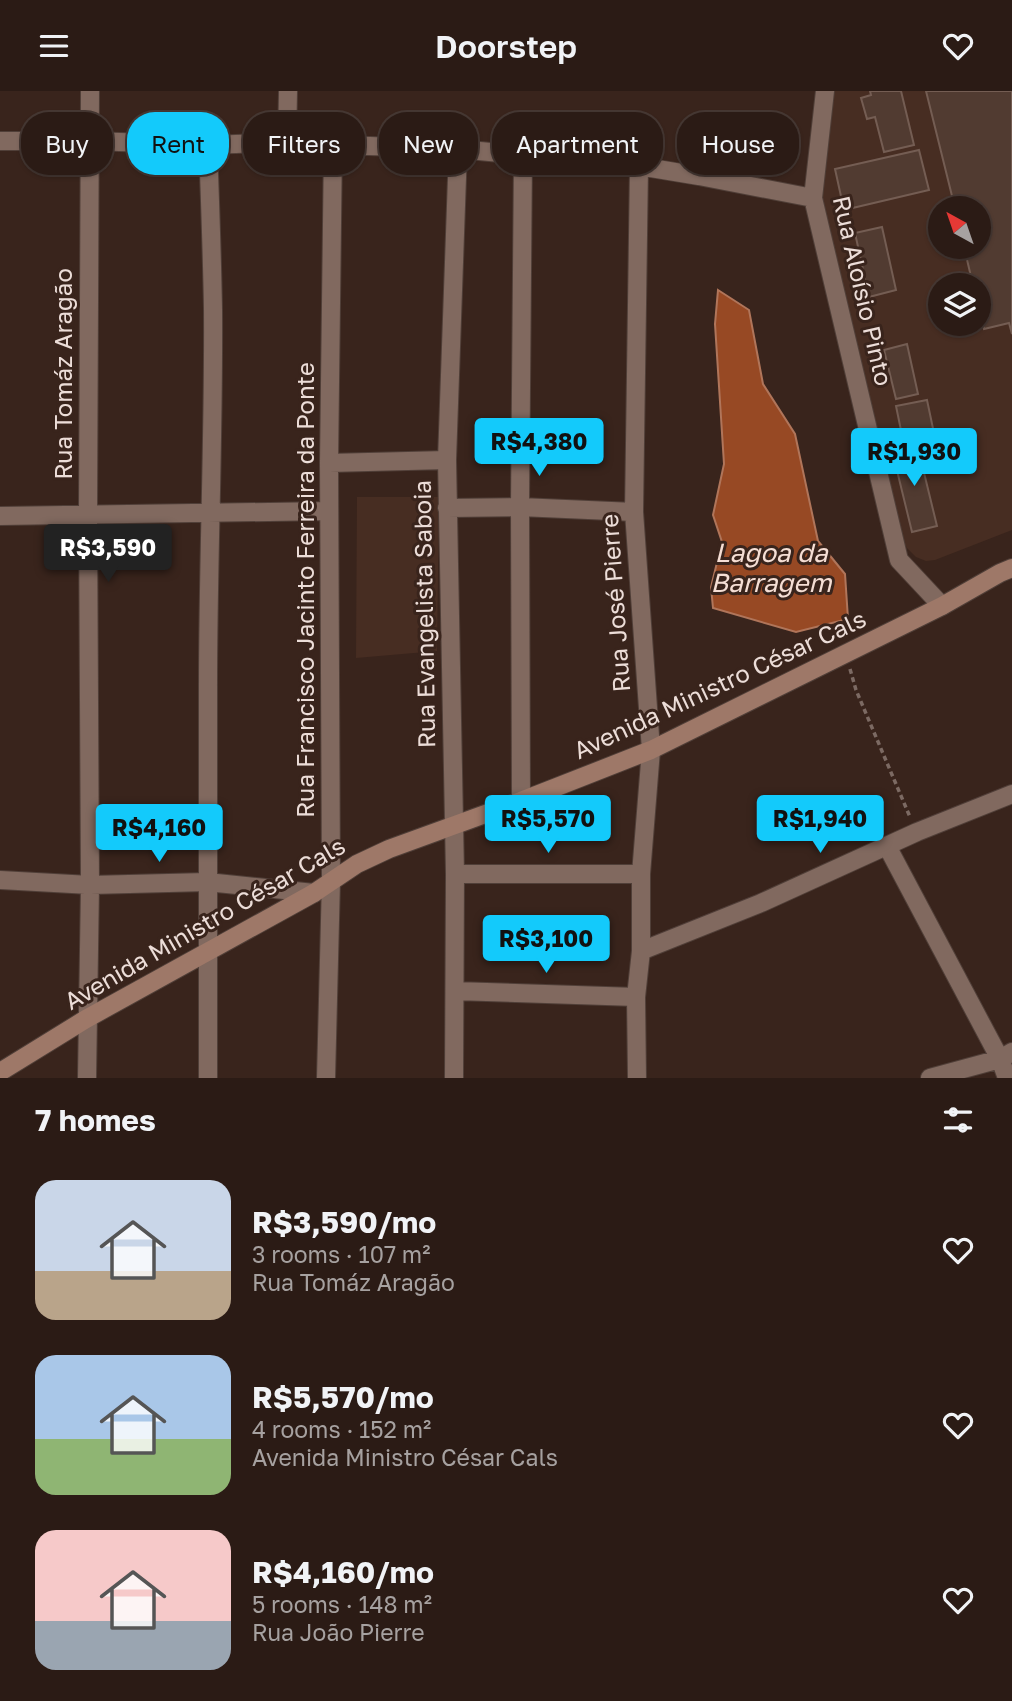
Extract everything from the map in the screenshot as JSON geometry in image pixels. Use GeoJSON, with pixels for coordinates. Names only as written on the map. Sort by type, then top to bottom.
{"type":"FeatureCollection","features":[{"type":"Feature","properties":{"kind":"main road","name":"Avenida Ministro César Cals"},"geometry":{"type":"LineString","coordinates":[[0,1072],[86,1019],[314,893],[357,864],[651,750],[942,606],[1012,568]]}},
{"type":"Feature","properties":{"kind":"street","name":"Rua Tomáz Aragão"},"geometry":{"type":"LineString","coordinates":[[90,91],[90,112]]}},
{"type":"Feature","properties":{"kind":"street"},"geometry":{"type":"LineString","coordinates":[[288,91],[288,112]]}},
{"type":"Feature","properties":{"kind":"street","name":"Rua Aloísio Pinto"},"geometry":{"type":"LineString","coordinates":[[825,91],[813,198],[899,560],[942,606]]}},
{"type":"Feature","properties":{"kind":"street"},"geometry":{"type":"LineString","coordinates":[[0,141],[21,141]]}},
{"type":"Feature","properties":{"kind":"street"},"geometry":{"type":"LineString","coordinates":[[663,170],[813,198]]}},
{"type":"Feature","properties":{"kind":"street","name":"Rua Tomáz Aragão"},"geometry":{"type":"LineString","coordinates":[[86,1078],[90,885],[90,175]]}},
{"type":"Feature","properties":{"kind":"street"},"geometry":{"type":"LineString","coordinates":[[208,1078],[208,684],[213,309],[209,175]]}},
{"type":"Feature","properties":{"kind":"street","name":"Rua Francisco Jacinto Ferreira da Ponte"},"geometry":{"type":"LineString","coordinates":[[326,1078],[331,881],[329,463],[333,175]]}},
{"type":"Feature","properties":{"kind":"street","name":"Rua Evangelista Saboia"},"geometry":{"type":"LineString","coordinates":[[454,1078],[455,873],[447,460],[457,175]]}},
{"type":"Feature","properties":{"kind":"street"},"geometry":{"type":"LineString","coordinates":[[521,801],[523,175]]}},
{"type":"Feature","properties":{"kind":"street","name":"Rua José Pierre"},"geometry":{"type":"LineString","coordinates":[[637,1078],[636,997],[641,951],[641,874],[651,750],[634,512],[639,175]]}},
{"type":"Feature","properties":{"kind":"street"},"geometry":{"type":"LineString","coordinates":[[329,463],[447,460]]}},
{"type":"Feature","properties":{"kind":"street"},"geometry":{"type":"LineString","coordinates":[[447,508],[520,507],[634,512]]}},
{"type":"Feature","properties":{"kind":"street"},"geometry":{"type":"LineString","coordinates":[[0,516],[330,511]]}},
{"type":"Feature","properties":{"kind":"street"},"geometry":{"type":"LineString","coordinates":[[641,951],[761,903],[917,832],[1012,794]]}},
{"type":"Feature","properties":{"kind":"street"},"geometry":{"type":"LineString","coordinates":[[887,846],[1006,1056],[1007,1078]]}},
{"type":"Feature","properties":{"kind":"street"},"geometry":{"type":"LineString","coordinates":[[455,873],[641,874]]}},
{"type":"Feature","properties":{"kind":"street"},"geometry":{"type":"LineString","coordinates":[[0,880],[90,885],[207,882],[314,893]]}},
{"type":"Feature","properties":{"kind":"street"},"geometry":{"type":"LineString","coordinates":[[455,991],[636,997]]}},
{"type":"Feature","properties":{"kind":"street"},"geometry":{"type":"LineString","coordinates":[[930,1078],[1006,1056]]}},
{"type":"Feature","properties":{"kind":"path"},"geometry":{"type":"LineString","coordinates":[[856,691],[917,832]]}},
{"type":"Feature","properties":{"kind":"shaded area"},"geometry":{"type":"Polygon","coordinates":[[[830,91],[1012,91],[1012,530],[935,560],[926,561],[916,557],[899,537],[821,194],[830,91]]]}},
{"type":"Feature","properties":{"kind":"shaded area"},"geometry":{"type":"Polygon","coordinates":[[[357,497],[439,497],[437,651],[356,658],[357,497]]]}},
{"type":"Feature","properties":{"kind":"water","name":"Lagoa da Barragem"},"geometry":{"type":"Polygon","coordinates":[[[718,290],[749,310],[763,384],[795,434],[818,541],[845,574],[848,619],[796,632],[713,608],[711,587],[722,542],[713,515],[724,464],[715,324],[718,290]]]}},
{"type":"Feature","properties":{"kind":"building"},"geometry":{"type":"Polygon","coordinates":[[[870,91],[901,91],[914,145],[884,152],[875,117],[867,119],[861,98],[871,95],[870,91]]]}},
{"type":"Feature","properties":{"kind":"building"},"geometry":{"type":"Polygon","coordinates":[[[926,91],[1012,91],[1012,334],[1009,323],[991,327],[991,273],[970,273],[967,259],[991,259],[991,196],[952,196],[926,91]]]}},
{"type":"Feature","properties":{"kind":"building"},"geometry":{"type":"Polygon","coordinates":[[[919,150],[929,190],[844,210],[835,169],[919,150]]]}},
{"type":"Feature","properties":{"kind":"building"},"geometry":{"type":"Polygon","coordinates":[[[882,227],[896,290],[869,297],[855,233],[882,227]]]}},
{"type":"Feature","properties":{"kind":"building"},"geometry":{"type":"Polygon","coordinates":[[[907,344],[918,394],[896,399],[884,350],[907,344]]]}},
{"type":"Feature","properties":{"kind":"building"},"geometry":{"type":"Polygon","coordinates":[[[927,400],[935,438],[904,445],[896,406],[927,400]]]}},
{"type":"Feature","properties":{"kind":"building"},"geometry":{"type":"Polygon","coordinates":[[[917,444],[937,526],[912,532],[892,450],[917,444]]]}}]}
